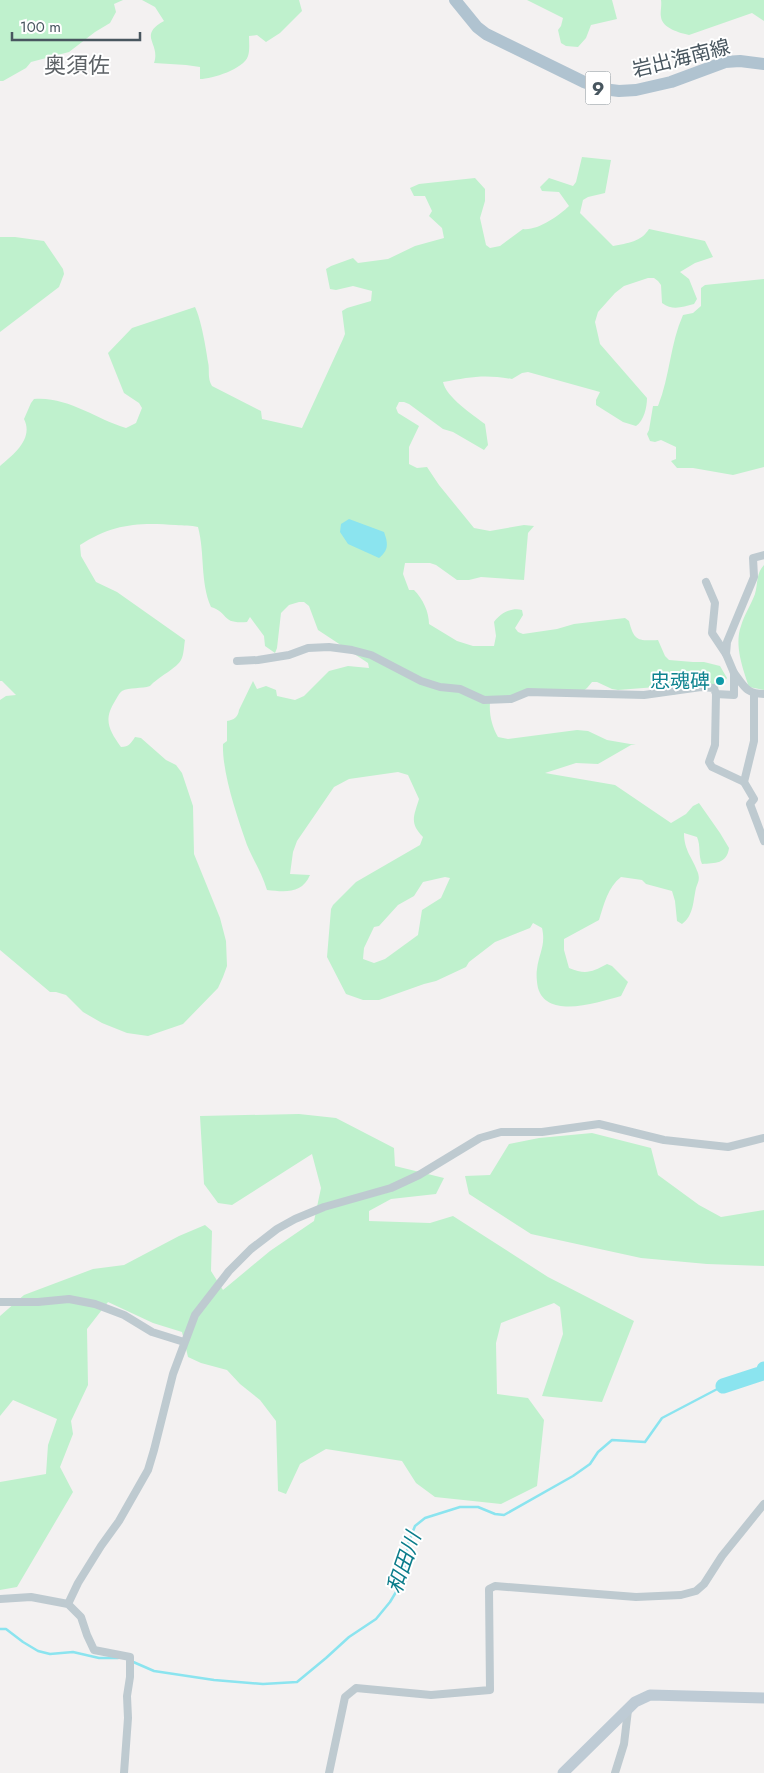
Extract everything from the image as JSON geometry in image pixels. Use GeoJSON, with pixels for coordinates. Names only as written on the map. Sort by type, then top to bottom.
{"type":"FeatureCollection","features":[{"type":"Feature","properties":{"kind":"main road","name":"岩出海南線"},"geometry":{"type":"LineString","coordinates":[[455,0],[477,27],[486,34],[584,82],[603,89],[619,91],[636,90],[671,82],[725,62],[740,61],[764,64]]}},
{"type":"Feature","properties":{"kind":"main road"},"geometry":{"type":"LineString","coordinates":[[563,1773],[635,1702],[650,1695],[764,1698]]}},
{"type":"Feature","properties":{"kind":"street"},"geometry":{"type":"LineString","coordinates":[[726,654],[727,642],[754,577],[753,558],[764,555]]}},
{"type":"Feature","properties":{"kind":"street"},"geometry":{"type":"LineString","coordinates":[[706,582],[715,603],[712,633],[726,654],[734,673],[747,690],[754,694],[764,694]]}},
{"type":"Feature","properties":{"kind":"street"},"geometry":{"type":"LineString","coordinates":[[237,661],[289,655],[308,648],[329,647],[352,650],[370,655],[421,680],[440,687],[460,689],[484,700],[511,699],[528,692],[644,695],[701,686],[714,688],[716,694],[715,745],[709,762],[712,767],[744,782],[754,798],[750,804],[764,841]]}},
{"type":"Feature","properties":{"kind":"street"},"geometry":{"type":"LineString","coordinates":[[716,694],[734,695],[734,673]]}},
{"type":"Feature","properties":{"kind":"street"},"geometry":{"type":"LineString","coordinates":[[744,782],[754,741],[754,694]]}},
{"type":"Feature","properties":{"kind":"street"},"geometry":{"type":"LineString","coordinates":[[68,1604],[100,1546],[119,1521],[148,1470],[173,1374],[195,1315],[229,1271],[251,1249],[277,1229],[295,1218],[324,1207],[391,1188],[420,1175],[480,1138],[501,1132],[542,1132],[598,1124],[664,1140],[728,1146],[764,1138]]}},
{"type":"Feature","properties":{"kind":"street"},"geometry":{"type":"LineString","coordinates":[[0,1302],[38,1302],[69,1299],[96,1304],[124,1315],[152,1332],[184,1342]]}},
{"type":"Feature","properties":{"kind":"street"},"geometry":{"type":"LineString","coordinates":[[329,1773],[346,1697],[356,1688],[431,1695],[490,1690],[489,1589],[495,1586],[636,1597],[696,1591],[704,1584],[722,1556],[764,1504]]}},
{"type":"Feature","properties":{"kind":"street"},"geometry":{"type":"LineString","coordinates":[[0,1598],[31,1597],[68,1604],[81,1617],[94,1650],[130,1657],[124,1773]]}},
{"type":"Feature","properties":{"kind":"street"},"geometry":{"type":"LineString","coordinates":[[614,1773],[624,1744],[628,1710]]}},
{"type":"Feature","properties":{"kind":"green space"},"geometry":{"type":"Polygon","coordinates":[[[0,0],[123,0],[114,4],[116,12],[110,23],[69,52],[31,62],[26,68],[0,81],[0,0]]]}},
{"type":"Feature","properties":{"kind":"green space"},"geometry":{"type":"Polygon","coordinates":[[[142,0],[299,0],[302,11],[280,33],[266,42],[257,35],[249,36],[248,56],[245,61],[234,69],[219,75],[200,79],[200,67],[154,63],[155,50],[151,36],[152,31],[164,21],[155,7],[142,0]]]}},
{"type":"Feature","properties":{"kind":"green space"},"geometry":{"type":"Polygon","coordinates":[[[527,0],[612,0],[617,19],[591,25],[586,38],[578,47],[566,46],[561,43],[558,30],[563,18],[527,0]]]}},
{"type":"Feature","properties":{"kind":"green space"},"geometry":{"type":"Polygon","coordinates":[[[661,0],[764,0],[764,21],[752,13],[689,35],[668,27],[662,21],[661,0]]]}},
{"type":"Feature","properties":{"kind":"green space"},"geometry":{"type":"Polygon","coordinates":[[[582,157],[611,160],[605,193],[583,200],[580,213],[613,246],[638,239],[649,229],[705,241],[713,257],[695,263],[680,272],[689,279],[697,299],[694,304],[670,307],[662,303],[661,285],[658,281],[654,278],[648,278],[624,286],[598,312],[595,322],[600,344],[647,398],[644,414],[636,426],[623,422],[596,405],[600,392],[528,372],[512,379],[477,377],[443,382],[454,400],[485,424],[488,445],[484,450],[453,432],[443,429],[409,404],[399,402],[396,408],[398,413],[419,426],[409,447],[409,464],[417,468],[427,467],[474,528],[490,531],[524,525],[534,526],[528,533],[524,580],[481,577],[457,580],[436,565],[430,563],[405,563],[403,574],[409,590],[414,590],[423,602],[427,610],[429,624],[457,641],[473,646],[494,646],[496,636],[494,622],[506,612],[518,609],[522,610],[523,615],[515,628],[523,634],[557,629],[574,624],[625,618],[629,621],[635,636],[641,640],[658,640],[665,656],[669,660],[704,662],[720,666],[727,678],[721,687],[698,689],[672,695],[656,687],[618,690],[592,682],[583,691],[513,697],[490,703],[491,720],[498,737],[508,739],[577,730],[588,731],[607,740],[636,745],[631,745],[598,764],[576,763],[545,773],[615,785],[671,823],[699,803],[729,848],[726,857],[720,862],[702,864],[697,837],[684,833],[685,845],[699,877],[689,916],[682,924],[677,921],[672,891],[646,884],[642,880],[621,877],[607,896],[599,920],[564,939],[564,950],[569,968],[589,972],[607,964],[612,966],[628,982],[621,996],[587,1005],[562,1006],[552,1004],[543,998],[538,988],[537,974],[543,934],[542,928],[533,923],[530,928],[495,942],[469,962],[466,967],[436,981],[379,1000],[363,1000],[346,994],[327,957],[331,909],[356,882],[420,845],[423,837],[414,823],[419,799],[408,775],[398,772],[349,779],[334,787],[297,841],[293,852],[290,874],[310,875],[307,881],[298,889],[286,891],[267,890],[247,845],[235,808],[225,768],[223,744],[227,741],[227,721],[237,716],[253,681],[257,689],[266,686],[276,690],[277,696],[295,700],[304,696],[329,671],[348,666],[369,668],[368,663],[318,630],[309,606],[304,602],[289,605],[281,613],[275,653],[265,646],[264,636],[250,617],[247,622],[229,620],[217,609],[211,607],[205,588],[198,527],[137,524],[114,529],[92,538],[80,545],[81,556],[96,582],[117,592],[185,640],[184,650],[179,663],[150,686],[128,689],[121,692],[111,708],[108,719],[109,725],[121,747],[131,743],[135,737],[141,738],[166,760],[176,765],[182,773],[193,806],[194,854],[220,918],[226,941],[227,966],[218,988],[183,1024],[148,1036],[127,1033],[102,1023],[83,1012],[66,995],[50,992],[0,950],[0,700],[6,696],[16,695],[0,681],[0,466],[16,452],[24,440],[26,426],[24,419],[31,403],[34,399],[58,401],[70,404],[126,428],[136,423],[142,408],[139,403],[124,393],[108,353],[132,328],[195,307],[203,334],[212,386],[261,411],[262,419],[302,428],[345,334],[342,311],[371,301],[372,291],[353,286],[336,290],[330,289],[326,269],[353,258],[358,263],[388,259],[415,246],[444,238],[442,228],[429,216],[432,211],[425,196],[414,196],[410,188],[419,184],[475,178],[485,189],[485,201],[480,218],[486,245],[490,248],[500,246],[523,229],[535,228],[548,222],[569,206],[559,192],[542,191],[540,187],[549,178],[573,186],[576,182],[582,157]],[[445,877],[423,882],[414,896],[398,905],[379,926],[374,927],[364,948],[363,959],[374,963],[385,959],[418,935],[422,910],[441,898],[450,878],[445,877]]]}},
{"type":"Feature","properties":{"kind":"green space"},"geometry":{"type":"Polygon","coordinates":[[[0,237],[44,241],[63,269],[64,274],[59,287],[0,332],[0,237]]]}},
{"type":"Feature","properties":{"kind":"green space"},"geometry":{"type":"Polygon","coordinates":[[[764,279],[764,467],[733,475],[693,468],[677,468],[671,461],[676,459],[676,447],[661,440],[650,441],[647,434],[653,406],[658,406],[662,395],[675,337],[683,315],[693,313],[701,306],[701,288],[705,285],[764,279]]]}},
{"type":"Feature","properties":{"kind":"green space"},"geometry":{"type":"Polygon","coordinates":[[[764,565],[764,690],[749,687],[740,657],[738,641],[742,622],[755,594],[758,575],[764,565]]]}},
{"type":"Feature","properties":{"kind":"green space"},"geometry":{"type":"Polygon","coordinates":[[[299,1114],[336,1118],[394,1148],[395,1166],[444,1178],[436,1194],[391,1199],[369,1211],[369,1221],[430,1223],[453,1216],[548,1277],[634,1321],[602,1402],[542,1396],[563,1334],[560,1307],[554,1303],[501,1323],[496,1343],[497,1394],[528,1398],[544,1420],[537,1486],[501,1504],[435,1497],[416,1483],[402,1461],[326,1449],[300,1464],[286,1494],[278,1491],[276,1421],[260,1400],[240,1384],[227,1370],[201,1363],[188,1357],[182,1332],[153,1323],[108,1302],[87,1329],[88,1385],[71,1421],[73,1434],[60,1467],[73,1492],[17,1587],[0,1590],[0,1482],[46,1474],[48,1445],[57,1419],[13,1400],[0,1416],[0,1316],[24,1295],[93,1269],[124,1265],[179,1236],[205,1225],[212,1231],[211,1271],[223,1290],[270,1251],[314,1221],[321,1188],[312,1154],[232,1205],[218,1203],[204,1184],[200,1116],[299,1114]]]}},
{"type":"Feature","properties":{"kind":"green space"},"geometry":{"type":"Polygon","coordinates":[[[592,1133],[651,1148],[658,1175],[699,1205],[721,1217],[764,1210],[764,1266],[707,1264],[641,1258],[531,1234],[469,1194],[465,1176],[490,1175],[509,1144],[539,1138],[592,1133]]]}},
{"type":"Feature","properties":{"kind":"water"},"geometry":{"type":"Polygon","coordinates":[[[349,519],[384,532],[387,546],[385,552],[379,558],[348,544],[340,532],[341,524],[349,519]]]}},
{"type":"Feature","properties":{"kind":"waterway","name":"和田川"},"geometry":{"type":"LineString","coordinates":[[723,1386],[763,1373],[764,1369]]}},
{"type":"Feature","properties":{"kind":"waterway","name":"和田川"},"geometry":{"type":"LineString","coordinates":[[131,1661],[154,1671],[214,1680],[263,1684],[297,1682],[349,1637],[376,1619],[390,1602],[399,1587],[408,1544],[415,1526],[425,1518],[460,1507],[478,1507],[495,1514],[504,1515],[573,1476],[590,1464],[598,1452],[612,1440],[645,1442],[662,1418],[723,1386]]}},
{"type":"Feature","properties":{"kind":"waterway","name":"和田川"},"geometry":{"type":"LineString","coordinates":[[0,1629],[6,1629],[38,1651],[50,1654],[73,1652],[99,1658],[118,1658]]}},
{"type":"Feature","properties":{"kind":"place","name":"忠魂碑"},"geometry":{"type":"Point","coordinates":[720,681]}},
{"type":"Feature","properties":{"kind":"district","name":"奥須佐"},"geometry":{"type":"Point","coordinates":[77,65]}}]}
